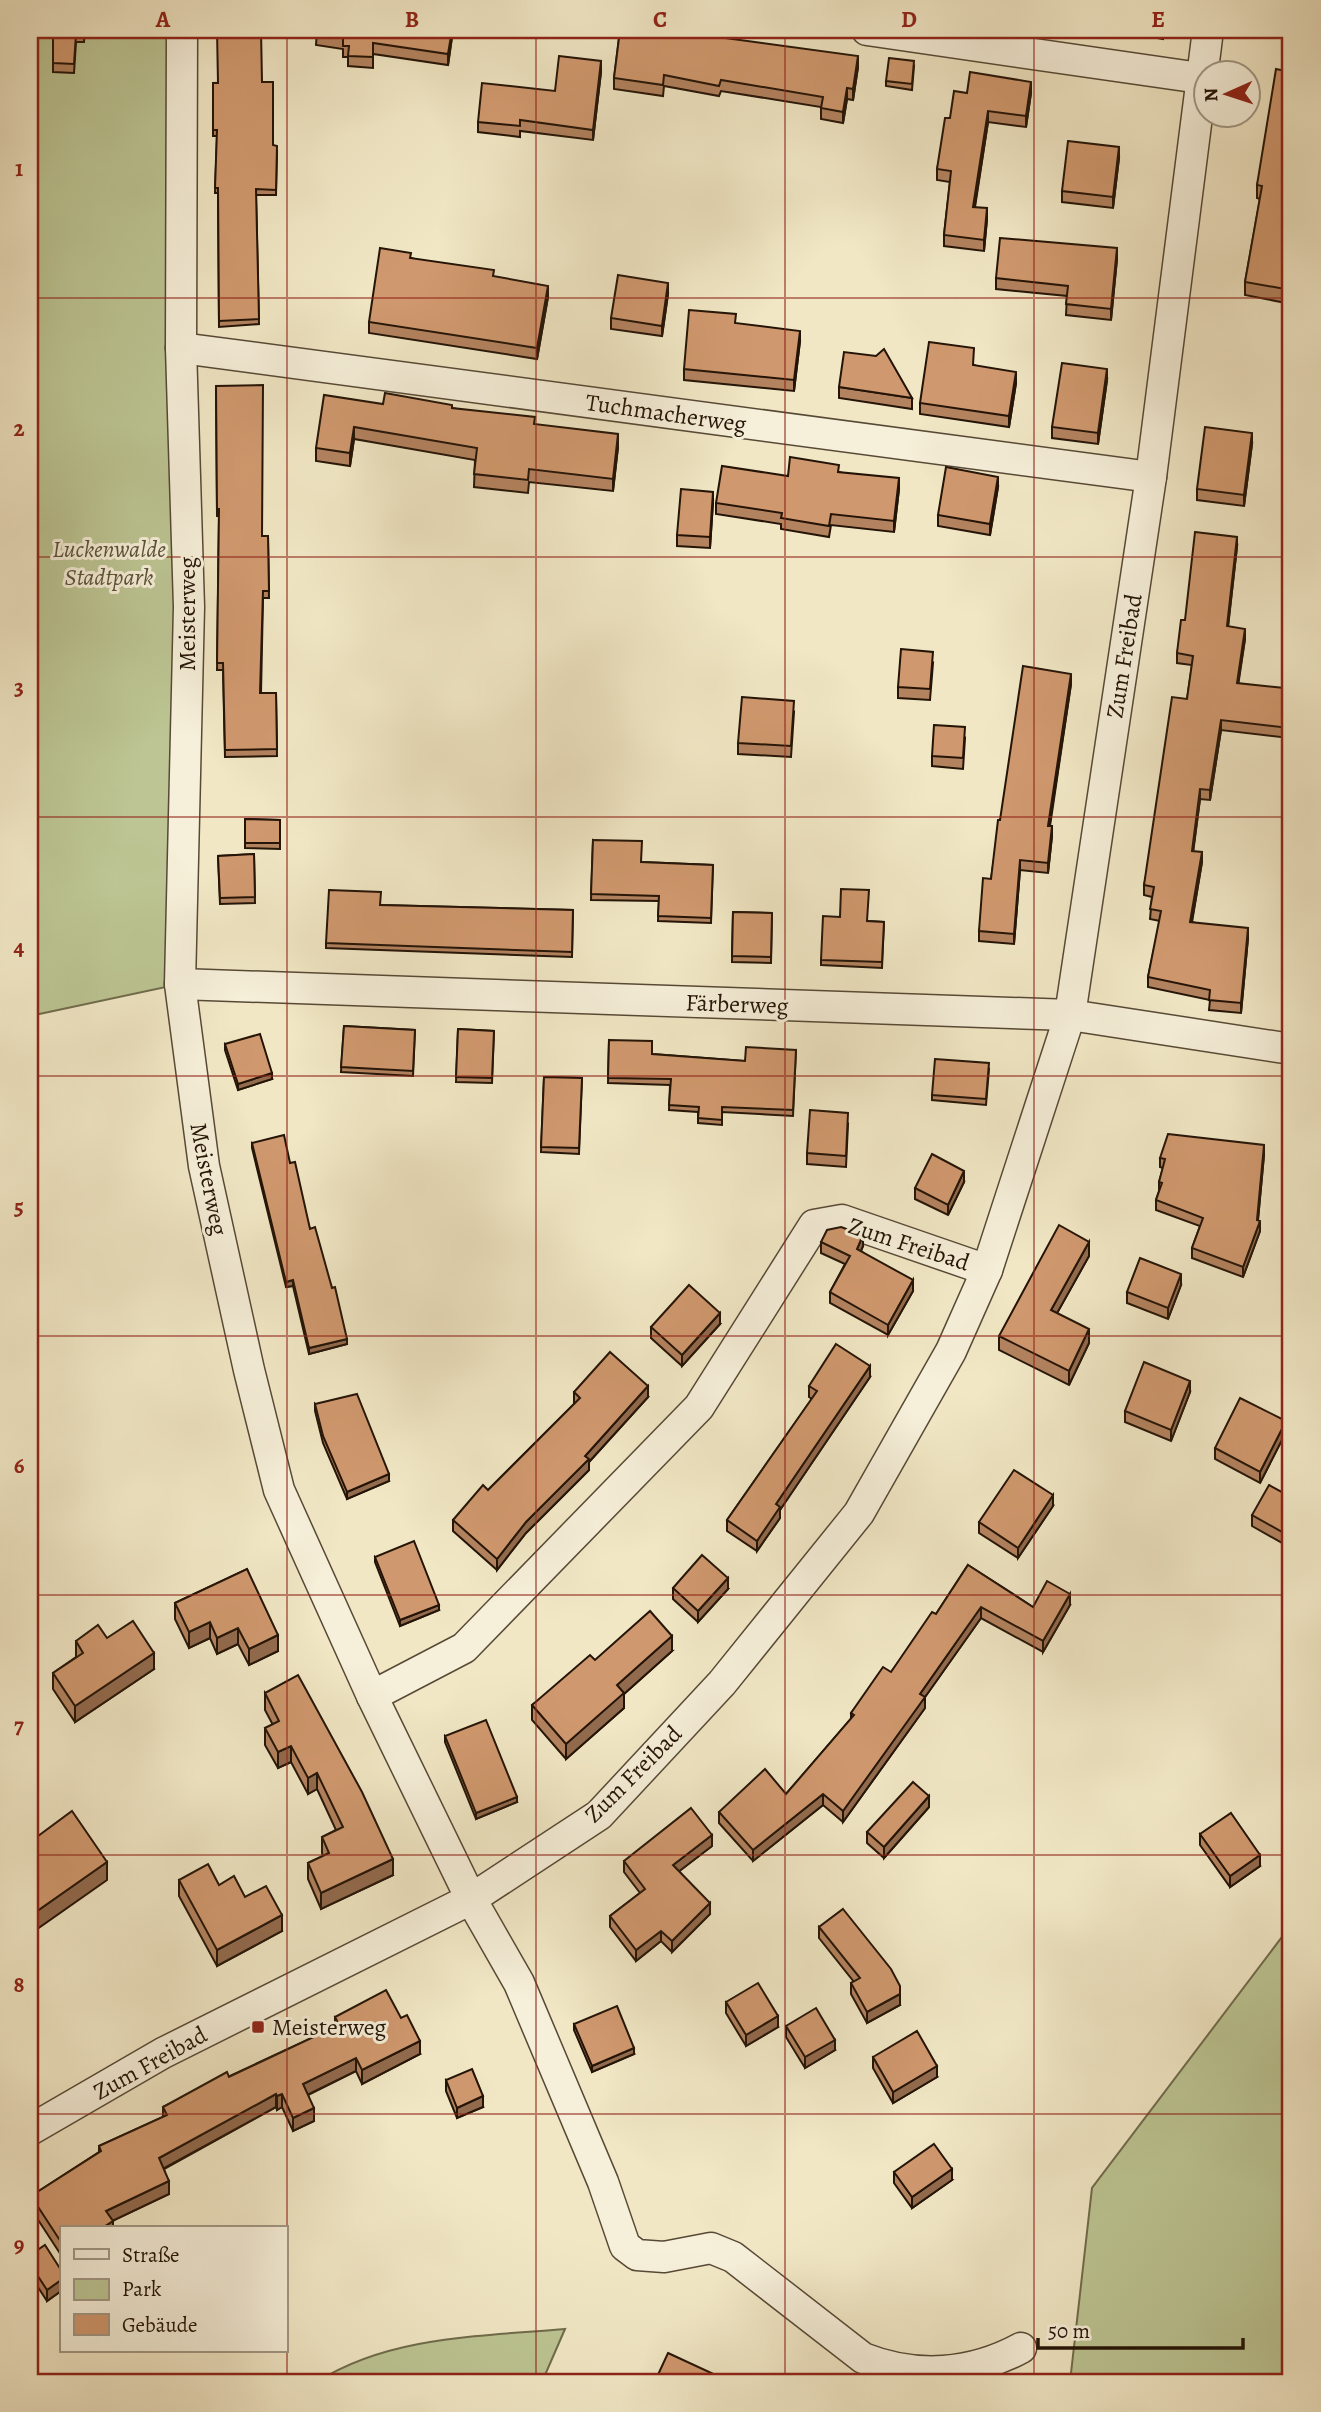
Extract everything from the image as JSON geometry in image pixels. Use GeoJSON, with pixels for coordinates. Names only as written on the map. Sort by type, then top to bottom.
{"type":"FeatureCollection","features":[{"type":"Feature","properties":{"kind":"street","name":"Meisterweg"},"geometry":{"type":"LineString","coordinates":[[182,30],[181,348],[189,607],[180,984],[204,1166],[279,1490],[372,1696],[471,1899],[519,1983],[603,2182],[625,2246],[638,2255],[664,2257],[711,2248],[733,2257],[863,2358],[888,2368],[960,2371],[990,2364],[1021,2348]]}},
{"type":"Feature","properties":{"kind":"street"},"geometry":{"type":"LineString","coordinates":[[867,30],[1192,77]]}},
{"type":"Feature","properties":{"kind":"street","name":"Zum Freibad"},"geometry":{"type":"LineString","coordinates":[[1203,60],[1208,30]]}},
{"type":"Feature","properties":{"kind":"street","name":"Zum Freibad"},"geometry":{"type":"LineString","coordinates":[[30,2130],[163,2053],[471,1899],[598,1815],[722,1683],[859,1513],[951,1351],[987,1270],[1070,1015],[1151,477],[1194,130]]}},
{"type":"Feature","properties":{"kind":"street","name":"Tuchmacherweg"},"geometry":{"type":"LineString","coordinates":[[181,348],[1151,477]]}},
{"type":"Feature","properties":{"kind":"street","name":"Färberweg"},"geometry":{"type":"LineString","coordinates":[[180,984],[1070,1015],[1291,1049]]}},
{"type":"Feature","properties":{"kind":"street","name":"Zum Freibad"},"geometry":{"type":"LineString","coordinates":[[372,1696],[464,1648],[699,1407],[814,1225],[842,1220],[987,1270]]}},
{"type":"Feature","properties":{"kind":"green space","name":"Luckenwalde Stadtpark"},"geometry":{"type":"Polygon","coordinates":[[[30,30],[182,30],[180,984],[30,1016],[30,30]]]}},
{"type":"Feature","properties":{"kind":"green space"},"geometry":{"type":"Polygon","coordinates":[[[1291,1925],[1291,2382],[1070,2382],[1092,2188],[1291,1925]]]}},
{"type":"Feature","properties":{"kind":"green space"},"geometry":{"type":"Polygon","coordinates":[[[565,2329],[542,2382],[317,2382],[374,2355],[405,2347],[469,2337],[565,2329]]]}},
{"type":"Feature","properties":{"kind":"building"},"geometry":{"type":"Polygon","coordinates":[[[53,30],[85,30],[84,34],[76,34],[74,64],[53,63],[53,30]]]}},
{"type":"Feature","properties":{"kind":"building"},"geometry":{"type":"Polygon","coordinates":[[[217,30],[261,30],[262,82],[273,82],[273,145],[277,146],[276,190],[256,189],[259,319],[219,321],[218,188],[215,188],[217,130],[213,130],[213,83],[218,83],[217,30]]]}},
{"type":"Feature","properties":{"kind":"building"},"geometry":{"type":"Polygon","coordinates":[[[317,30],[452,30],[448,54],[373,43],[373,57],[348,56],[349,46],[343,46],[343,38],[316,35],[317,30]]]}},
{"type":"Feature","properties":{"kind":"building"},"geometry":{"type":"Polygon","coordinates":[[[620,30],[666,30],[858,56],[853,89],[847,88],[843,112],[821,108],[823,97],[721,80],[719,86],[664,75],[663,85],[614,78],[620,30]]]}},
{"type":"Feature","properties":{"kind":"building"},"geometry":{"type":"Polygon","coordinates":[[[559,56],[601,61],[593,130],[520,120],[520,126],[478,122],[482,83],[555,91],[559,56]]]}},
{"type":"Feature","properties":{"kind":"building"},"geometry":{"type":"Polygon","coordinates":[[[889,58],[914,61],[912,84],[886,81],[889,58]]]}},
{"type":"Feature","properties":{"kind":"building"},"geometry":{"type":"Polygon","coordinates":[[[1276,69],[1291,72],[1291,290],[1245,282],[1262,186],[1257,185],[1276,69]]]}},
{"type":"Feature","properties":{"kind":"building"},"geometry":{"type":"Polygon","coordinates":[[[970,72],[1031,82],[1026,116],[988,111],[973,207],[987,208],[984,240],[944,235],[951,171],[937,169],[945,118],[950,118],[954,91],[967,93],[970,72]]]}},
{"type":"Feature","properties":{"kind":"building"},"geometry":{"type":"Polygon","coordinates":[[[1068,141],[1119,147],[1113,197],[1062,191],[1068,141]]]}},
{"type":"Feature","properties":{"kind":"building"},"geometry":{"type":"Polygon","coordinates":[[[1000,238],[1117,248],[1111,309],[1066,304],[1068,286],[996,278],[1000,238]]]}},
{"type":"Feature","properties":{"kind":"building"},"geometry":{"type":"Polygon","coordinates":[[[380,248],[411,253],[410,258],[494,270],[493,276],[548,286],[537,348],[369,322],[380,248]]]}},
{"type":"Feature","properties":{"kind":"building"},"geometry":{"type":"Polygon","coordinates":[[[618,275],[668,283],[662,326],[611,318],[618,275]]]}},
{"type":"Feature","properties":{"kind":"building"},"geometry":{"type":"Polygon","coordinates":[[[689,310],[736,314],[735,323],[800,331],[794,380],[684,369],[689,310]]]}},
{"type":"Feature","properties":{"kind":"building"},"geometry":{"type":"Polygon","coordinates":[[[929,342],[974,348],[973,365],[1016,372],[1009,416],[920,403],[929,342]]]}},
{"type":"Feature","properties":{"kind":"building"},"geometry":{"type":"Polygon","coordinates":[[[884,349],[912,398],[839,387],[844,352],[876,356],[884,349]]]}},
{"type":"Feature","properties":{"kind":"building"},"geometry":{"type":"Polygon","coordinates":[[[1062,363],[1107,369],[1098,433],[1052,427],[1062,363]]]}},
{"type":"Feature","properties":{"kind":"building"},"geometry":{"type":"Polygon","coordinates":[[[263,385],[262,536],[268,536],[269,591],[263,591],[260,693],[276,693],[277,749],[225,750],[223,663],[217,663],[219,509],[216,386],[263,385]]]}},
{"type":"Feature","properties":{"kind":"building"},"geometry":{"type":"Polygon","coordinates":[[[385,393],[452,405],[452,408],[535,417],[534,424],[618,434],[613,479],[529,469],[528,480],[474,474],[477,448],[354,427],[350,453],[316,448],[324,395],[383,404],[385,393]]]}},
{"type":"Feature","properties":{"kind":"building"},"geometry":{"type":"Polygon","coordinates":[[[1205,427],[1252,433],[1244,495],[1197,489],[1205,427]]]}},
{"type":"Feature","properties":{"kind":"building"},"geometry":{"type":"Polygon","coordinates":[[[790,457],[839,465],[838,472],[899,478],[894,521],[831,514],[829,526],[781,518],[782,513],[716,503],[722,466],[788,476],[790,457]]]}},
{"type":"Feature","properties":{"kind":"building"},"geometry":{"type":"Polygon","coordinates":[[[946,467],[998,477],[990,524],[938,515],[946,467]]]}},
{"type":"Feature","properties":{"kind":"building"},"geometry":{"type":"Polygon","coordinates":[[[681,489],[713,492],[710,537],[677,535],[681,489]]]}},
{"type":"Feature","properties":{"kind":"building"},"geometry":{"type":"Polygon","coordinates":[[[1195,532],[1237,537],[1227,626],[1245,629],[1237,683],[1284,688],[1283,702],[1291,703],[1289,728],[1221,720],[1210,790],[1200,789],[1192,851],[1202,852],[1190,922],[1248,928],[1241,1003],[1209,1000],[1210,990],[1148,977],[1161,911],[1150,909],[1154,887],[1144,885],[1172,697],[1187,699],[1193,656],[1177,653],[1181,620],[1185,620],[1195,532]]]}},
{"type":"Feature","properties":{"kind":"building"},"geometry":{"type":"Polygon","coordinates":[[[901,649],[933,652],[930,689],[898,687],[901,649]]]}},
{"type":"Feature","properties":{"kind":"building"},"geometry":{"type":"Polygon","coordinates":[[[1023,666],[1071,674],[1048,826],[1052,826],[1048,863],[1020,860],[1014,934],[979,931],[983,878],[991,879],[1023,666]]]}},
{"type":"Feature","properties":{"kind":"building"},"geometry":{"type":"Polygon","coordinates":[[[742,697],[794,701],[791,746],[738,743],[742,697]]]}},
{"type":"Feature","properties":{"kind":"building"},"geometry":{"type":"Polygon","coordinates":[[[934,725],[965,727],[963,758],[932,756],[934,725]]]}},
{"type":"Feature","properties":{"kind":"building"},"geometry":{"type":"Polygon","coordinates":[[[245,819],[280,820],[280,843],[245,843],[245,819]]]}},
{"type":"Feature","properties":{"kind":"building"},"geometry":{"type":"Polygon","coordinates":[[[593,840],[642,841],[641,862],[713,865],[711,918],[658,916],[659,896],[591,894],[593,840]]]}},
{"type":"Feature","properties":{"kind":"building"},"geometry":{"type":"Polygon","coordinates":[[[254,854],[255,897],[220,898],[218,856],[254,854]]]}},
{"type":"Feature","properties":{"kind":"building"},"geometry":{"type":"Polygon","coordinates":[[[841,889],[869,890],[867,921],[884,922],[882,962],[821,960],[823,916],[840,917],[841,889]]]}},
{"type":"Feature","properties":{"kind":"building"},"geometry":{"type":"Polygon","coordinates":[[[329,890],[381,892],[380,905],[573,910],[572,952],[326,943],[329,890]]]}},
{"type":"Feature","properties":{"kind":"building"},"geometry":{"type":"Polygon","coordinates":[[[733,912],[772,913],[771,957],[732,956],[733,912]]]}},
{"type":"Feature","properties":{"kind":"building"},"geometry":{"type":"Polygon","coordinates":[[[344,1026],[415,1030],[413,1071],[341,1067],[344,1026]]]}},
{"type":"Feature","properties":{"kind":"building"},"geometry":{"type":"Polygon","coordinates":[[[458,1029],[494,1031],[492,1078],[456,1077],[458,1029]]]}},
{"type":"Feature","properties":{"kind":"building"},"geometry":{"type":"Polygon","coordinates":[[[260,1034],[272,1073],[238,1084],[225,1044],[260,1034]]]}},
{"type":"Feature","properties":{"kind":"building"},"geometry":{"type":"Polygon","coordinates":[[[609,1040],[652,1041],[652,1054],[745,1061],[746,1047],[796,1050],[793,1110],[722,1107],[722,1120],[698,1118],[699,1107],[669,1105],[671,1079],[608,1078],[609,1040]]]}},
{"type":"Feature","properties":{"kind":"building"},"geometry":{"type":"Polygon","coordinates":[[[935,1059],[989,1063],[986,1099],[932,1095],[935,1059]]]}},
{"type":"Feature","properties":{"kind":"building"},"geometry":{"type":"Polygon","coordinates":[[[544,1077],[582,1078],[579,1148],[541,1147],[544,1077]]]}},
{"type":"Feature","properties":{"kind":"building"},"geometry":{"type":"Polygon","coordinates":[[[1290,1083],[1291,1126],[1288,1126],[1290,1083]]]}},
{"type":"Feature","properties":{"kind":"building"},"geometry":{"type":"Polygon","coordinates":[[[810,1110],[848,1113],[846,1156],[807,1153],[810,1110]]]}},
{"type":"Feature","properties":{"kind":"building"},"geometry":{"type":"Polygon","coordinates":[[[1168,1134],[1264,1145],[1257,1220],[1260,1221],[1243,1267],[1192,1248],[1203,1218],[1156,1200],[1162,1183],[1159,1182],[1165,1159],[1160,1158],[1168,1134]]]}},
{"type":"Feature","properties":{"kind":"building"},"geometry":{"type":"Polygon","coordinates":[[[284,1135],[290,1163],[295,1162],[310,1229],[315,1227],[332,1288],[335,1287],[347,1339],[309,1348],[293,1280],[286,1282],[252,1143],[284,1135]]]}},
{"type":"Feature","properties":{"kind":"building"},"geometry":{"type":"Polygon","coordinates":[[[932,1154],[964,1171],[948,1205],[915,1188],[932,1154]]]}},
{"type":"Feature","properties":{"kind":"building"},"geometry":{"type":"Polygon","coordinates":[[[1059,1225],[1089,1242],[1051,1310],[1089,1329],[1069,1371],[999,1336],[1059,1225]]]}},
{"type":"Feature","properties":{"kind":"building"},"geometry":{"type":"Polygon","coordinates":[[[841,1227],[863,1235],[857,1249],[913,1280],[888,1325],[830,1292],[850,1256],[821,1242],[827,1230],[841,1227]]]}},
{"type":"Feature","properties":{"kind":"building"},"geometry":{"type":"Polygon","coordinates":[[[1140,1258],[1181,1274],[1168,1308],[1127,1292],[1140,1258]]]}},
{"type":"Feature","properties":{"kind":"building"},"geometry":{"type":"Polygon","coordinates":[[[689,1285],[720,1313],[682,1355],[651,1327],[689,1285]]]}},
{"type":"Feature","properties":{"kind":"building"},"geometry":{"type":"Polygon","coordinates":[[[836,1344],[870,1366],[776,1504],[780,1507],[757,1541],[727,1520],[817,1391],[809,1386],[836,1344]]]}},
{"type":"Feature","properties":{"kind":"building"},"geometry":{"type":"Polygon","coordinates":[[[610,1352],[648,1386],[585,1456],[589,1459],[526,1522],[497,1559],[453,1520],[483,1485],[488,1490],[580,1398],[574,1392],[610,1352]]]}},
{"type":"Feature","properties":{"kind":"building"},"geometry":{"type":"Polygon","coordinates":[[[1144,1362],[1190,1381],[1171,1430],[1125,1411],[1144,1362]]]}},
{"type":"Feature","properties":{"kind":"building"},"geometry":{"type":"Polygon","coordinates":[[[357,1394],[389,1474],[347,1492],[323,1436],[315,1404],[357,1394]]]}},
{"type":"Feature","properties":{"kind":"building"},"geometry":{"type":"Polygon","coordinates":[[[1240,1398],[1286,1421],[1260,1472],[1215,1448],[1240,1398]]]}},
{"type":"Feature","properties":{"kind":"building"},"geometry":{"type":"Polygon","coordinates":[[[1014,1470],[1053,1495],[1018,1548],[979,1522],[1014,1470]]]}},
{"type":"Feature","properties":{"kind":"building"},"geometry":{"type":"Polygon","coordinates":[[[1269,1485],[1291,1497],[1291,1537],[1252,1515],[1269,1485]]]}},
{"type":"Feature","properties":{"kind":"building"},"geometry":{"type":"Polygon","coordinates":[[[414,1541],[439,1605],[400,1620],[375,1557],[414,1541]]]}},
{"type":"Feature","properties":{"kind":"building"},"geometry":{"type":"Polygon","coordinates":[[[702,1555],[728,1578],[698,1611],[673,1588],[702,1555]]]}},
{"type":"Feature","properties":{"kind":"building"},"geometry":{"type":"Polygon","coordinates":[[[968,1565],[1033,1607],[1047,1581],[1070,1594],[1043,1641],[981,1607],[920,1694],[925,1697],[843,1811],[823,1794],[753,1850],[719,1812],[765,1769],[786,1794],[854,1715],[851,1713],[883,1667],[891,1672],[932,1612],[936,1614],[968,1565]]]}},
{"type":"Feature","properties":{"kind":"building"},"geometry":{"type":"Polygon","coordinates":[[[247,1569],[278,1635],[249,1649],[238,1628],[217,1638],[210,1622],[189,1632],[175,1603],[247,1569]]]}},
{"type":"Feature","properties":{"kind":"building"},"geometry":{"type":"Polygon","coordinates":[[[650,1611],[672,1636],[617,1685],[624,1693],[566,1744],[532,1705],[590,1655],[595,1660],[650,1611]]]}},
{"type":"Feature","properties":{"kind":"building"},"geometry":{"type":"Polygon","coordinates":[[[133,1621],[154,1653],[75,1706],[53,1673],[83,1653],[76,1641],[98,1625],[107,1638],[133,1621]]]}},
{"type":"Feature","properties":{"kind":"building"},"geometry":{"type":"Polygon","coordinates":[[[298,1675],[362,1792],[393,1859],[321,1893],[308,1863],[329,1853],[322,1837],[343,1827],[317,1773],[308,1778],[291,1746],[278,1752],[265,1728],[279,1721],[265,1693],[298,1675]]]}},
{"type":"Feature","properties":{"kind":"building"},"geometry":{"type":"Polygon","coordinates":[[[486,1720],[517,1797],[476,1813],[445,1736],[486,1720]]]}},
{"type":"Feature","properties":{"kind":"building"},"geometry":{"type":"Polygon","coordinates":[[[913,1782],[929,1796],[884,1847],[867,1832],[913,1782]]]}},
{"type":"Feature","properties":{"kind":"building"},"geometry":{"type":"Polygon","coordinates":[[[691,1808],[712,1835],[673,1865],[710,1903],[672,1941],[661,1931],[636,1950],[610,1916],[645,1889],[624,1861],[691,1808]]]}},
{"type":"Feature","properties":{"kind":"building"},"geometry":{"type":"Polygon","coordinates":[[[72,1811],[107,1862],[30,1916],[30,1842],[72,1811]]]}},
{"type":"Feature","properties":{"kind":"building"},"geometry":{"type":"Polygon","coordinates":[[[1231,1813],[1260,1855],[1230,1876],[1200,1834],[1231,1813]]]}},
{"type":"Feature","properties":{"kind":"building"},"geometry":{"type":"Polygon","coordinates":[[[208,1864],[219,1885],[234,1876],[245,1897],[266,1886],[282,1915],[217,1950],[179,1880],[208,1864]]]}},
{"type":"Feature","properties":{"kind":"building"},"geometry":{"type":"Polygon","coordinates":[[[843,1909],[891,1969],[900,1986],[900,1994],[867,2012],[851,1983],[860,1978],[819,1927],[843,1909]]]}},
{"type":"Feature","properties":{"kind":"building"},"geometry":{"type":"Polygon","coordinates":[[[758,1983],[778,2016],[746,2035],[726,2002],[758,1983]]]}},
{"type":"Feature","properties":{"kind":"building"},"geometry":{"type":"Polygon","coordinates":[[[386,1990],[401,2018],[407,2015],[420,2041],[362,2070],[356,2058],[303,2084],[314,2108],[293,2118],[282,2094],[276,2094],[159,2158],[169,2181],[106,2211],[113,2221],[105,2226],[60,2226],[60,2240],[31,2196],[101,2151],[99,2146],[167,2115],[163,2107],[227,2072],[229,2077],[339,2025],[335,2017],[386,1990]]]}},
{"type":"Feature","properties":{"kind":"building"},"geometry":{"type":"Polygon","coordinates":[[[617,2006],[634,2048],[592,2066],[574,2024],[617,2006]]]}},
{"type":"Feature","properties":{"kind":"building"},"geometry":{"type":"Polygon","coordinates":[[[816,2008],[835,2040],[805,2057],[786,2026],[816,2008]]]}},
{"type":"Feature","properties":{"kind":"building"},"geometry":{"type":"Polygon","coordinates":[[[917,2031],[937,2066],[893,2092],[873,2057],[917,2031]]]}},
{"type":"Feature","properties":{"kind":"building"},"geometry":{"type":"Polygon","coordinates":[[[472,2069],[483,2096],[457,2108],[446,2080],[472,2069]]]}},
{"type":"Feature","properties":{"kind":"building"},"geometry":{"type":"Polygon","coordinates":[[[934,2144],[952,2169],[912,2197],[894,2172],[934,2144]]]}},
{"type":"Feature","properties":{"kind":"building"},"geometry":{"type":"Polygon","coordinates":[[[45,2245],[60,2268],[60,2281],[47,2290],[30,2264],[30,2255],[45,2245]]]}},
{"type":"Feature","properties":{"kind":"building"},"geometry":{"type":"Polygon","coordinates":[[[668,2353],[720,2377],[718,2382],[663,2382],[656,2379],[668,2353]]]}},
{"type":"Feature","properties":{"kind":"place","name":"Meisterweg"},"geometry":{"type":"Point","coordinates":[258,2027]}}]}
